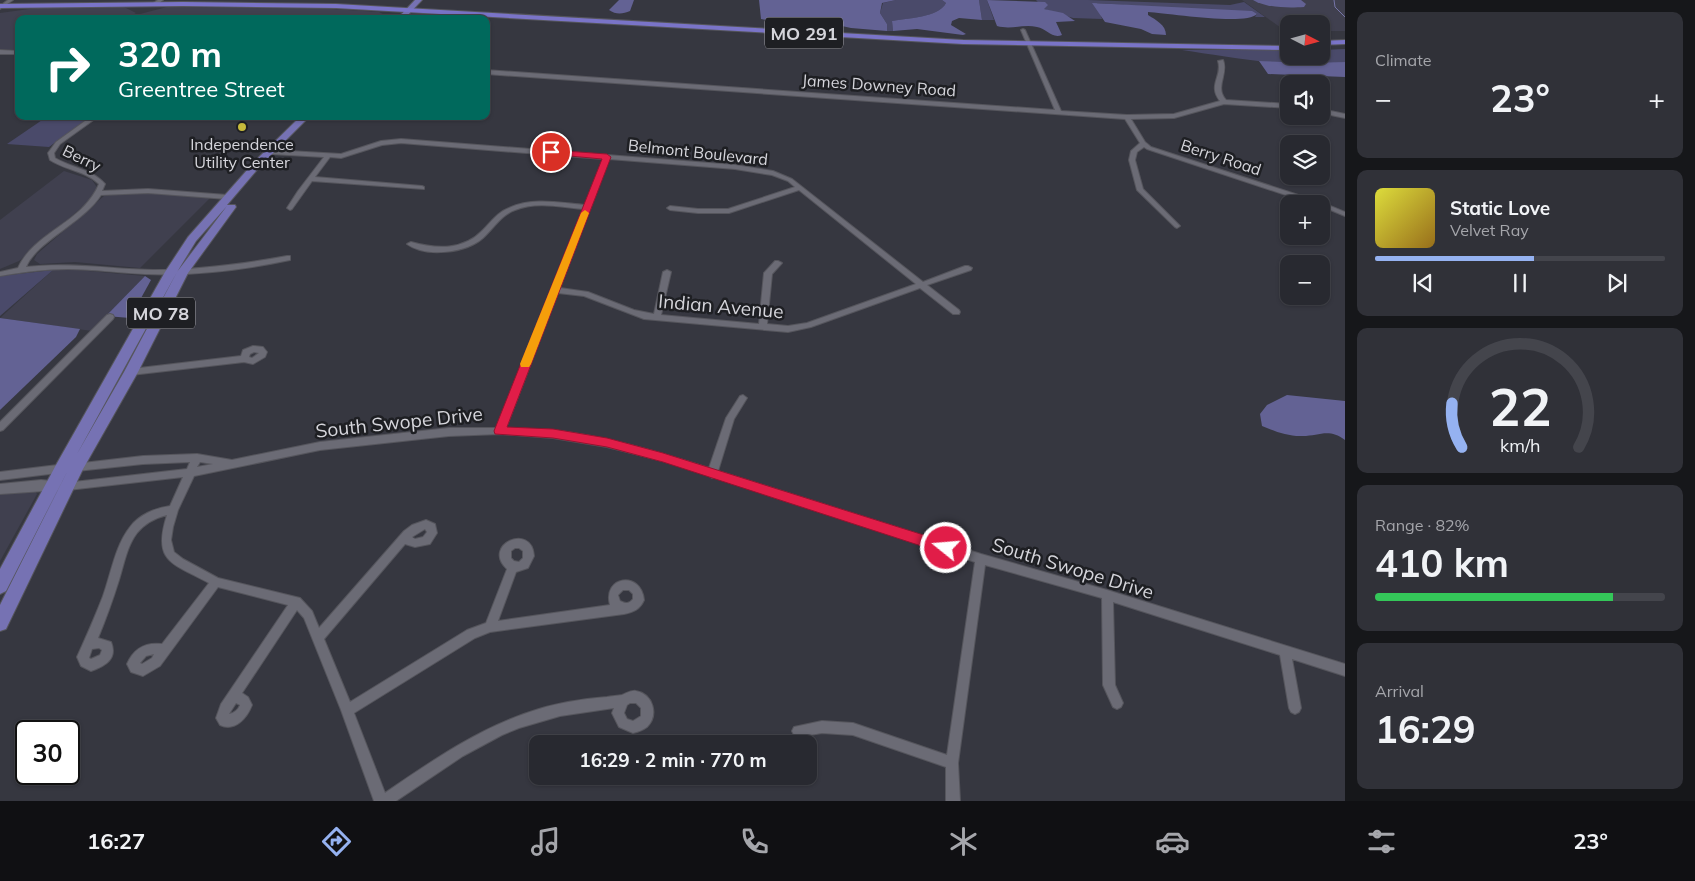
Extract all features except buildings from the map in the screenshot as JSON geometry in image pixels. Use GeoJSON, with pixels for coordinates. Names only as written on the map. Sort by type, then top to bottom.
{"type":"FeatureCollection","features":[{"type":"Feature","properties":{"kind":"highway"},"geometry":{"type":"LineString","coordinates":[[31,0],[67,1]]}},
{"type":"Feature","properties":{"kind":"highway","name":"MO 291"},"geometry":{"type":"LineString","coordinates":[[3,5],[134,4],[181,0],[303,2],[414,6],[442,10],[1004,44],[1280,46]]}},
{"type":"Feature","properties":{"kind":"highway","name":"MO 291"},"geometry":{"type":"LineString","coordinates":[[3,5],[67,1],[159,1],[385,9],[414,6]]}},
{"type":"Feature","properties":{"kind":"highway"},"geometry":{"type":"LineString","coordinates":[[428,1],[442,10]]}},
{"type":"Feature","properties":{"kind":"highway"},"geometry":{"type":"LineString","coordinates":[[134,4],[142,6],[144,10]]}},
{"type":"Feature","properties":{"kind":"highway"},"geometry":{"type":"LineString","coordinates":[[385,9],[397,15]]}},
{"type":"Feature","properties":{"kind":"highway"},"geometry":{"type":"LineString","coordinates":[[421,15],[442,10]]}},
{"type":"Feature","properties":{"kind":"highway","name":"MO 291"},"geometry":{"type":"LineString","coordinates":[[442,10],[1049,45],[1280,46]]}},
{"type":"Feature","properties":{"kind":"highway"},"geometry":{"type":"LineString","coordinates":[[1004,44],[1034,54],[1039,48],[1049,45]]}},
{"type":"Feature","properties":{"kind":"highway"},"geometry":{"type":"LineString","coordinates":[[1330,45],[1345,44]]}},
{"type":"Feature","properties":{"kind":"main road"},"geometry":{"type":"LineString","coordinates":[[404,15],[414,6],[428,1]]}},
{"type":"Feature","properties":{"kind":"main road","name":"MO 78"},"geometry":{"type":"LineString","coordinates":[[69,468],[131,372],[192,239],[226,197],[302,120]]}},
{"type":"Feature","properties":{"kind":"main road","name":"MO 78"},"geometry":{"type":"LineString","coordinates":[[0,586],[60,485],[177,272],[266,163],[271,152]]}},
{"type":"Feature","properties":{"kind":"main road","name":"MO 78"},"geometry":{"type":"LineString","coordinates":[[0,623],[60,485]]}},
{"type":"Feature","properties":{"kind":"street"},"geometry":{"type":"LineString","coordinates":[[1023,30],[1059,112]]}},
{"type":"Feature","properties":{"kind":"street"},"geometry":{"type":"LineString","coordinates":[[0,52],[15,53]]}},
{"type":"Feature","properties":{"kind":"street"},"geometry":{"type":"LineString","coordinates":[[1221,61],[1223,67],[1218,82],[1218,93],[1224,102],[1280,105]]}},
{"type":"Feature","properties":{"kind":"street","name":"James Downey Road"},"geometry":{"type":"LineString","coordinates":[[490,72],[1126,117],[1174,116],[1224,102]]}},
{"type":"Feature","properties":{"kind":"street"},"geometry":{"type":"LineString","coordinates":[[1330,112],[1345,116]]}},
{"type":"Feature","properties":{"kind":"street"},"geometry":{"type":"LineString","coordinates":[[1126,117],[1143,144],[1134,151],[1132,160],[1140,190],[1177,226]]}},
{"type":"Feature","properties":{"kind":"street","name":"Berry"},"geometry":{"type":"LineString","coordinates":[[21,270],[21,267],[32,254],[92,204],[101,193],[102,184],[97,178],[58,164],[52,159],[51,153],[58,143],[90,120]]}},
{"type":"Feature","properties":{"kind":"street","name":"Belmont Boulevard"},"geometry":{"type":"LineString","coordinates":[[271,152],[341,156],[381,143],[401,141],[757,170],[780,175],[800,188],[956,312]]}},
{"type":"Feature","properties":{"kind":"street","name":"Berry Road"},"geometry":{"type":"LineString","coordinates":[[1143,144],[1149,148],[1293,195]]}},
{"type":"Feature","properties":{"kind":"street"},"geometry":{"type":"LineString","coordinates":[[290,208],[328,156]]}},
{"type":"Feature","properties":{"kind":"street"},"geometry":{"type":"LineString","coordinates":[[500,431],[607,157]]}},
{"type":"Feature","properties":{"kind":"street"},"geometry":{"type":"LineString","coordinates":[[310,179],[422,188]]}},
{"type":"Feature","properties":{"kind":"street"},"geometry":{"type":"LineString","coordinates":[[670,208],[698,211],[730,211],[800,188]]}},
{"type":"Feature","properties":{"kind":"street"},"geometry":{"type":"LineString","coordinates":[[101,193],[140,190],[226,197]]}},
{"type":"Feature","properties":{"kind":"street"},"geometry":{"type":"LineString","coordinates":[[411,244],[421,249],[434,250],[465,244],[479,238],[504,212],[521,206],[587,207]]}},
{"type":"Feature","properties":{"kind":"street","name":"Berry Road"},"geometry":{"type":"LineString","coordinates":[[1330,208],[1345,214]]}},
{"type":"Feature","properties":{"kind":"street"},"geometry":{"type":"LineString","coordinates":[[0,274],[21,270],[76,267],[177,272],[227,268],[288,258]]}},
{"type":"Feature","properties":{"kind":"street"},"geometry":{"type":"LineString","coordinates":[[763,327],[768,273],[778,262]]}},
{"type":"Feature","properties":{"kind":"street","name":"Indian Avenue"},"geometry":{"type":"LineString","coordinates":[[555,290],[585,294],[630,312],[657,317],[788,329],[808,325],[968,268]]}},
{"type":"Feature","properties":{"kind":"street"},"geometry":{"type":"LineString","coordinates":[[657,317],[667,272]]}},
{"type":"Feature","properties":{"kind":"street"},"geometry":{"type":"LineString","coordinates":[[0,428],[110,317]]}},
{"type":"Feature","properties":{"kind":"street"},"geometry":{"type":"LineString","coordinates":[[131,372],[244,359]]}},
{"type":"Feature","properties":{"kind":"street"},"geometry":{"type":"LineString","coordinates":[[712,474],[730,418],[743,398]]}},
{"type":"Feature","properties":{"kind":"street","name":"South Swope Drive"},"geometry":{"type":"LineString","coordinates":[[60,485],[189,473],[320,446],[449,432],[500,431],[553,434],[607,442],[663,457],[981,559],[1345,670]]}},
{"type":"Feature","properties":{"kind":"street"},"geometry":{"type":"LineString","coordinates":[[196,458],[173,510],[166,540],[169,554],[179,562],[216,582],[296,602],[308,615],[347,710],[381,801]]}},
{"type":"Feature","properties":{"kind":"street","name":"South Swope Drive"},"geometry":{"type":"LineString","coordinates":[[69,468],[143,460],[196,458],[232,463]]}},
{"type":"Feature","properties":{"kind":"street"},"geometry":{"type":"LineString","coordinates":[[0,476],[69,468]]}},
{"type":"Feature","properties":{"kind":"street"},"geometry":{"type":"LineString","coordinates":[[0,489],[60,485]]}},
{"type":"Feature","properties":{"kind":"street"},"geometry":{"type":"LineString","coordinates":[[89,644],[103,614],[129,536],[138,525],[152,515],[164,510],[173,510]]}},
{"type":"Feature","properties":{"kind":"street"},"geometry":{"type":"LineString","coordinates":[[318,637],[404,538]]}},
{"type":"Feature","properties":{"kind":"street"},"geometry":{"type":"LineString","coordinates":[[953,801],[952,763],[981,559]]}},
{"type":"Feature","properties":{"kind":"street"},"geometry":{"type":"LineString","coordinates":[[490,627],[513,566]]}},
{"type":"Feature","properties":{"kind":"street"},"geometry":{"type":"LineString","coordinates":[[165,650],[216,582]]}},
{"type":"Feature","properties":{"kind":"street"},"geometry":{"type":"LineString","coordinates":[[1107,596],[1108,685],[1117,703]]}},
{"type":"Feature","properties":{"kind":"street"},"geometry":{"type":"LineString","coordinates":[[234,695],[296,602]]}},
{"type":"Feature","properties":{"kind":"street"},"geometry":{"type":"LineString","coordinates":[[347,710],[471,634],[490,627],[624,609]]}},
{"type":"Feature","properties":{"kind":"street"},"geometry":{"type":"LineString","coordinates":[[1285,652],[1295,708]]}},
{"type":"Feature","properties":{"kind":"street"},"geometry":{"type":"LineString","coordinates":[[385,801],[459,752],[498,732],[538,716],[567,708],[623,701]]}},
{"type":"Feature","properties":{"kind":"street"},"geometry":{"type":"LineString","coordinates":[[798,731],[822,727],[853,729],[952,763]]}},
{"type":"Feature","properties":{"kind":"shaded area"},"geometry":{"type":"Polygon","coordinates":[[[619,0],[634,0],[630,11],[614,13],[609,10],[619,0]]]}},
{"type":"Feature","properties":{"kind":"shaded area"},"geometry":{"type":"Polygon","coordinates":[[[759,0],[896,0],[882,3],[880,13],[887,24],[887,31],[851,28],[819,21],[811,24],[797,25],[761,19],[759,0]]]}},
{"type":"Feature","properties":{"kind":"shaded area"},"geometry":{"type":"Polygon","coordinates":[[[896,0],[942,0],[946,3],[942,8],[930,14],[892,21],[893,31],[887,31],[887,24],[880,13],[883,3],[896,0]]]}},
{"type":"Feature","properties":{"kind":"shaded area"},"geometry":{"type":"Polygon","coordinates":[[[942,0],[979,0],[982,20],[959,18],[952,21],[951,25],[966,34],[963,35],[917,29],[893,31],[892,21],[936,12],[946,3],[942,0]]]}},
{"type":"Feature","properties":{"kind":"shaded area"},"geometry":{"type":"Polygon","coordinates":[[[979,0],[987,0],[994,20],[982,20],[979,0]]]}},
{"type":"Feature","properties":{"kind":"shaded area"},"geometry":{"type":"Polygon","coordinates":[[[987,0],[1045,2],[1048,5],[1044,9],[1063,13],[1075,21],[1056,22],[1062,35],[1058,36],[1037,27],[997,26],[987,0]]]}},
{"type":"Feature","properties":{"kind":"shaded area"},"geometry":{"type":"Polygon","coordinates":[[[1036,0],[1230,5],[1244,2],[1265,17],[1255,17],[1257,14],[1097,3],[1102,19],[1073,18],[1044,9],[1036,0]]]}},
{"type":"Feature","properties":{"kind":"shaded area"},"geometry":{"type":"Polygon","coordinates":[[[1242,0],[1345,0],[1345,31],[1330,31],[1330,15],[1280,15],[1280,27],[1242,0]]]}},
{"type":"Feature","properties":{"kind":"shaded area"},"geometry":{"type":"Polygon","coordinates":[[[1253,0],[1301,0],[1306,4],[1304,7],[1278,7],[1264,5],[1253,0]]]}},
{"type":"Feature","properties":{"kind":"shaded area"},"geometry":{"type":"Polygon","coordinates":[[[1092,3],[1252,11],[1257,14],[1238,19],[1223,19],[1148,12],[1148,15],[1166,31],[1166,35],[1152,34],[1141,29],[1105,22],[1092,3]]]}},
{"type":"Feature","properties":{"kind":"shaded area"},"geometry":{"type":"Polygon","coordinates":[[[124,7],[136,13],[133,15],[15,15],[15,50],[0,49],[0,13],[37,8],[124,7]]]}},
{"type":"Feature","properties":{"kind":"shaded area"},"geometry":{"type":"Polygon","coordinates":[[[167,7],[332,9],[379,12],[385,15],[138,15],[167,7]]]}},
{"type":"Feature","properties":{"kind":"shaded area"},"geometry":{"type":"Polygon","coordinates":[[[1345,49],[1345,62],[1330,64],[1330,50],[1345,49]]]}},
{"type":"Feature","properties":{"kind":"shaded area"},"geometry":{"type":"Polygon","coordinates":[[[1182,50],[1280,50],[1280,64],[1242,59],[1182,50]]]}},
{"type":"Feature","properties":{"kind":"shaded area"},"geometry":{"type":"Polygon","coordinates":[[[1259,61],[1280,62],[1280,65],[1330,65],[1330,62],[1345,62],[1345,77],[1268,74],[1259,61]]]}},
{"type":"Feature","properties":{"kind":"shaded area"},"geometry":{"type":"Polygon","coordinates":[[[42,120],[86,120],[49,147],[7,144],[42,120]]]}},
{"type":"Feature","properties":{"kind":"shaded area"},"geometry":{"type":"Polygon","coordinates":[[[64,171],[92,180],[96,186],[96,193],[87,203],[19,261],[0,269],[0,220],[64,171]]]}},
{"type":"Feature","properties":{"kind":"shaded area"},"geometry":{"type":"Polygon","coordinates":[[[130,192],[210,198],[140,268],[75,262],[40,264],[34,260],[37,254],[104,196],[130,192]]]}},
{"type":"Feature","properties":{"kind":"shaded area"},"geometry":{"type":"Polygon","coordinates":[[[53,270],[77,270],[145,276],[92,331],[0,318],[53,270]]]}},
{"type":"Feature","properties":{"kind":"shaded area"},"geometry":{"type":"Polygon","coordinates":[[[53,270],[0,316],[0,276],[53,270]]]}},
{"type":"Feature","properties":{"kind":"shaded area"},"geometry":{"type":"Polygon","coordinates":[[[145,276],[151,280],[130,318],[106,316],[145,276]]]}},
{"type":"Feature","properties":{"kind":"shaded area"},"geometry":{"type":"Polygon","coordinates":[[[0,318],[80,329],[76,337],[0,410],[0,318]]]}},
{"type":"Feature","properties":{"kind":"shaded area"},"geometry":{"type":"Polygon","coordinates":[[[1287,395],[1345,401],[1345,440],[1328,433],[1295,436],[1262,426],[1260,414],[1267,405],[1287,395]]]}},
{"type":"Feature","properties":{"kind":"shaded area"},"geometry":{"type":"Polygon","coordinates":[[[35,491],[37,494],[0,561],[0,494],[35,491]]]}},
{"type":"Feature","properties":{"kind":"waterway"},"geometry":{"type":"LineString","coordinates":[[1334,0],[1335,7],[1345,17]]}},
{"type":"Feature","properties":{"kind":"slow traffic"},"geometry":{"type":"LineString","coordinates":[[525,364],[585,213]]}},
{"type":"Feature","properties":{"kind":"place","name":"Independence Utility Center"},"geometry":{"type":"Point","coordinates":[242,127]}},
{"type":"Feature","properties":{"kind":"route"},"geometry":{"type":"LineString","coordinates":[[551,152],[607,157],[500,431],[553,434],[607,442],[663,457],[946,548]]}}]}
